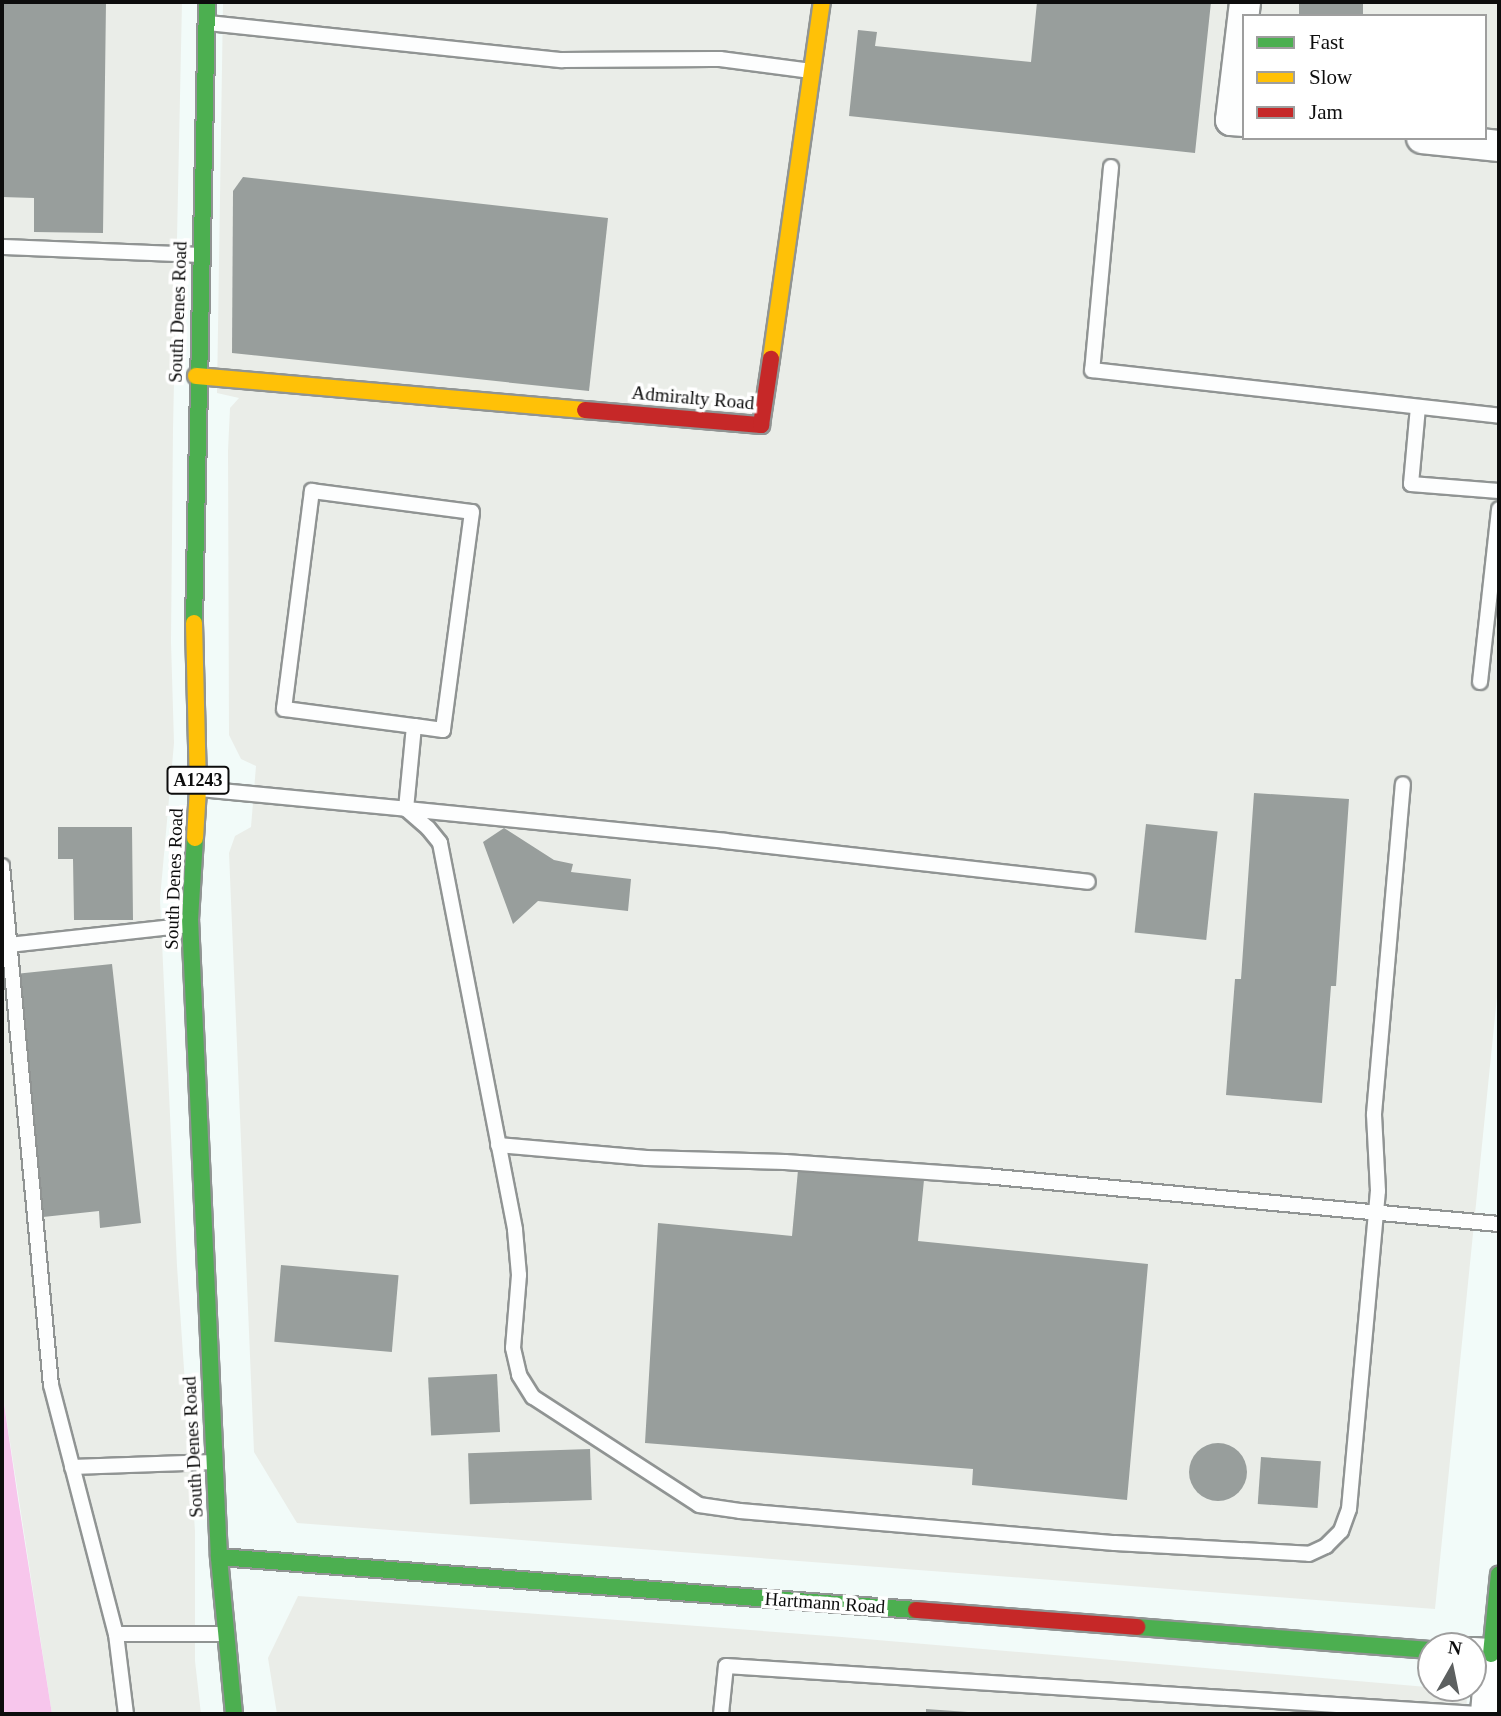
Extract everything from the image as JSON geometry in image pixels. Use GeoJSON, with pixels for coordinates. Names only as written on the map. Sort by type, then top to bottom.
{"type":"FeatureCollection","features":[{"type":"Feature","properties":{"kind":"street","name":"South Denes Road"},"geometry":{"type":"LineString","coordinates":[[207,2],[193,580],[198,789],[191,925],[219,1557],[234,1714]]}},
{"type":"Feature","properties":{"kind":"street","name":"Admiralty Road"},"geometry":{"type":"LineString","coordinates":[[196,376],[761,425],[822,2]]}},
{"type":"Feature","properties":{"kind":"street"},"geometry":{"type":"LineString","coordinates":[[1238,120],[1242,53]]}},
{"type":"Feature","properties":{"kind":"street"},"geometry":{"type":"LineString","coordinates":[[1441,140],[1499,146]]}},
{"type":"Feature","properties":{"kind":"street","name":"Hartmann Road"},"geometry":{"type":"LineString","coordinates":[[219,1557],[1417,1649]]}},
{"type":"Feature","properties":{"kind":"street"},"geometry":{"type":"LineString","coordinates":[[1487,1632],[1499,1574]]}},
{"type":"Feature","properties":{"kind":"lane"},"geometry":{"type":"LineString","coordinates":[[206,22],[562,60],[720,59],[812,71]]}},
{"type":"Feature","properties":{"kind":"lane"},"geometry":{"type":"LineString","coordinates":[[1111,167],[1092,370],[1499,416]]}},
{"type":"Feature","properties":{"kind":"lane"},"geometry":{"type":"LineString","coordinates":[[2,247],[201,255]]}},
{"type":"Feature","properties":{"kind":"lane"},"geometry":{"type":"LineString","coordinates":[[1418,407],[1411,484],[1499,491]]}},
{"type":"Feature","properties":{"kind":"lane"},"geometry":{"type":"LineString","coordinates":[[312,491],[471,512],[443,730],[414,726],[284,709],[312,491]]}},
{"type":"Feature","properties":{"kind":"lane"},"geometry":{"type":"LineString","coordinates":[[1480,682],[1499,509]]}},
{"type":"Feature","properties":{"kind":"lane"},"geometry":{"type":"LineString","coordinates":[[406,809],[414,726]]}},
{"type":"Feature","properties":{"kind":"lane"},"geometry":{"type":"LineString","coordinates":[[406,809],[428,828],[440,843],[516,1230],[519,1275],[513,1348],[519,1375],[533,1397],[670,1489],[699,1505],[740,1511],[1115,1543],[1309,1554],[1326,1546],[1341,1531],[1349,1509],[1376,1211],[1374,1114],[1403,785]]}},
{"type":"Feature","properties":{"kind":"lane"},"geometry":{"type":"LineString","coordinates":[[198,789],[725,841],[1088,882]]}},
{"type":"Feature","properties":{"kind":"lane"},"geometry":{"type":"LineString","coordinates":[[2,866],[51,1385],[116,1634],[126,1714]]}},
{"type":"Feature","properties":{"kind":"lane"},"geometry":{"type":"LineString","coordinates":[[9,945],[191,925]]}},
{"type":"Feature","properties":{"kind":"lane"},"geometry":{"type":"LineString","coordinates":[[498,1145],[646,1158],[785,1162],[971,1175],[1499,1224]]}},
{"type":"Feature","properties":{"kind":"lane"},"geometry":{"type":"LineString","coordinates":[[72,1467],[215,1462]]}},
{"type":"Feature","properties":{"kind":"lane"},"geometry":{"type":"LineString","coordinates":[[116,1634],[225,1634]]}},
{"type":"Feature","properties":{"kind":"lane"},"geometry":{"type":"LineString","coordinates":[[722,1714],[726,1666],[1318,1709],[1477,1714]]}},
{"type":"Feature","properties":{"kind":"shaded area"},"geometry":{"type":"Polygon","coordinates":[[[2,2],[182,2],[173,429],[171,642],[174,743],[160,899],[177,1266],[195,1531],[195,1661],[201,1714],[52,1714],[2,1390],[2,2]]]}},
{"type":"Feature","properties":{"kind":"shaded area"},"geometry":{"type":"Polygon","coordinates":[[[223,2],[1499,2],[1499,977],[1435,1609],[297,1523],[254,1452],[229,853],[235,836],[251,827],[256,766],[241,759],[229,735],[228,451],[230,408],[239,398],[217,393],[223,2]]]}},
{"type":"Feature","properties":{"kind":"shaded area"},"geometry":{"type":"Polygon","coordinates":[[[2,1390],[18,1499],[52,1714],[2,1714],[2,1390]]]}},
{"type":"Feature","properties":{"kind":"shaded area"},"geometry":{"type":"Polygon","coordinates":[[[298,1596],[842,1637],[1417,1686],[1417,1702],[1467,1702],[1466,1714],[277,1714],[268,1658],[298,1596]]]}},
{"type":"Feature","properties":{"kind":"building"},"geometry":{"type":"Polygon","coordinates":[[[2,2],[106,2],[103,233],[34,232],[34,198],[2,197],[2,2]]]}},
{"type":"Feature","properties":{"kind":"building"},"geometry":{"type":"Polygon","coordinates":[[[1037,2],[1211,2],[1195,153],[849,116],[858,30],[877,32],[875,46],[1031,62],[1037,2]]]}},
{"type":"Feature","properties":{"kind":"building"},"geometry":{"type":"Polygon","coordinates":[[[1299,2],[1363,2],[1363,14],[1299,14],[1299,2]]]}},
{"type":"Feature","properties":{"kind":"building"},"geometry":{"type":"Polygon","coordinates":[[[243,177],[608,218],[589,391],[232,353],[233,191],[243,177]]]}},
{"type":"Feature","properties":{"kind":"building"},"geometry":{"type":"Polygon","coordinates":[[[1254,793],[1349,799],[1336,986],[1331,986],[1322,1103],[1226,1095],[1235,979],[1241,979],[1254,793]]]}},
{"type":"Feature","properties":{"kind":"building"},"geometry":{"type":"Polygon","coordinates":[[[1146,824],[1218,832],[1206,940],[1135,932],[1146,824]]]}},
{"type":"Feature","properties":{"kind":"building"},"geometry":{"type":"Polygon","coordinates":[[[58,827],[132,827],[133,920],[74,920],[73,859],[58,859],[58,827]]]}},
{"type":"Feature","properties":{"kind":"building"},"geometry":{"type":"Polygon","coordinates":[[[504,828],[554,860],[573,864],[571,872],[631,879],[628,911],[538,901],[513,924],[483,842],[504,828]]]}},
{"type":"Feature","properties":{"kind":"building"},"geometry":{"type":"Polygon","coordinates":[[[112,964],[141,1223],[100,1228],[99,1211],[43,1217],[15,974],[112,964]]]}},
{"type":"Feature","properties":{"kind":"building"},"geometry":{"type":"Polygon","coordinates":[[[798,1170],[924,1180],[918,1241],[1148,1264],[1127,1500],[972,1485],[973,1469],[645,1443],[658,1223],[792,1236],[798,1170]]]}},
{"type":"Feature","properties":{"kind":"building"},"geometry":{"type":"Polygon","coordinates":[[[281,1265],[399,1275],[392,1352],[274,1342],[281,1265]]]}},
{"type":"Feature","properties":{"kind":"building"},"geometry":{"type":"Polygon","coordinates":[[[497,1374],[500,1432],[431,1436],[428,1378],[497,1374]]]}},
{"type":"Feature","properties":{"kind":"building"},"geometry":{"type":"Polygon","coordinates":[[[1212,1443],[1224,1443],[1239,1451],[1247,1466],[1247,1478],[1239,1493],[1224,1501],[1212,1501],[1197,1493],[1189,1478],[1189,1466],[1197,1451],[1212,1443]]]}},
{"type":"Feature","properties":{"kind":"building"},"geometry":{"type":"Polygon","coordinates":[[[590,1449],[592,1500],[470,1504],[468,1453],[590,1449]]]}},
{"type":"Feature","properties":{"kind":"building"},"geometry":{"type":"Polygon","coordinates":[[[1261,1457],[1321,1461],[1318,1508],[1258,1504],[1261,1457]]]}},
{"type":"Feature","properties":{"kind":"building"},"geometry":{"type":"Polygon","coordinates":[[[926,1709],[968,1712],[968,1714],[926,1714],[926,1709]]]}},
{"type":"Feature","properties":{"kind":"traffic: fast"},"geometry":{"type":"LineString","coordinates":[[194,623],[207,2]]}},
{"type":"Feature","properties":{"kind":"traffic: fast"},"geometry":{"type":"LineString","coordinates":[[195,838],[190,919],[219,1557]]}},
{"type":"Feature","properties":{"kind":"traffic: fast"},"geometry":{"type":"LineString","coordinates":[[234,1714],[219,1557],[916,1610]]}},
{"type":"Feature","properties":{"kind":"traffic: fast"},"geometry":{"type":"LineString","coordinates":[[1491,1654],[1499,1574]]}},
{"type":"Feature","properties":{"kind":"traffic: fast"},"geometry":{"type":"LineString","coordinates":[[1137,1627],[1417,1649]]}},
{"type":"Feature","properties":{"kind":"traffic: slow"},"geometry":{"type":"LineString","coordinates":[[771,359],[822,2]]}},
{"type":"Feature","properties":{"kind":"traffic: slow"},"geometry":{"type":"LineString","coordinates":[[196,376],[585,410]]}},
{"type":"Feature","properties":{"kind":"traffic: slow"},"geometry":{"type":"LineString","coordinates":[[194,623],[198,789],[195,838]]}},
{"type":"Feature","properties":{"kind":"traffic: jam"},"geometry":{"type":"LineString","coordinates":[[585,410],[761,425],[771,359]]}},
{"type":"Feature","properties":{"kind":"traffic: jam"},"geometry":{"type":"LineString","coordinates":[[916,1610],[1137,1627]]}}]}
